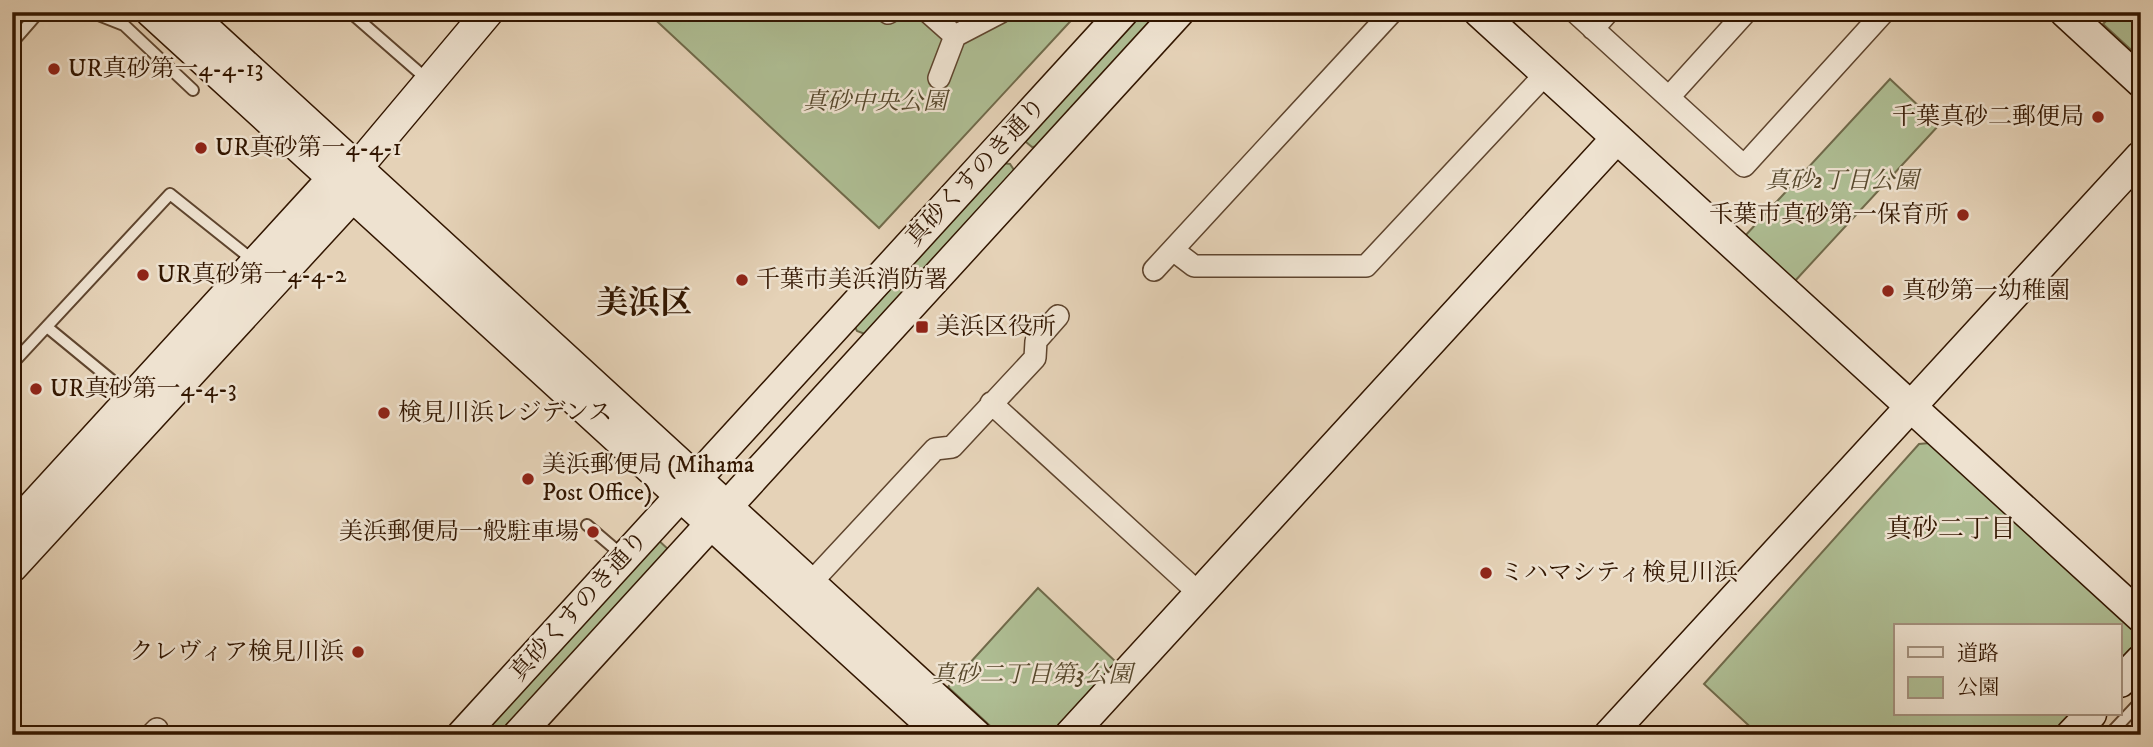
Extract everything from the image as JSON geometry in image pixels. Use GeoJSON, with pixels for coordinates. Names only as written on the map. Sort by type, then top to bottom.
{"type":"FeatureCollection","features":[{"type":"Feature","properties":{"kind":"street"},"geometry":{"type":"LineString","coordinates":[[151,12],[348,181],[688,486],[942,735]]}},
{"type":"Feature","properties":{"kind":"street"},"geometry":{"type":"LineString","coordinates":[[187,12],[348,181]]}},
{"type":"Feature","properties":{"kind":"street"},"geometry":{"type":"LineString","coordinates":[[12,567],[348,181],[488,12]]}},
{"type":"Feature","properties":{"kind":"street"},"geometry":{"type":"LineString","coordinates":[[928,12],[955,36]]}},
{"type":"Feature","properties":{"kind":"street"},"geometry":{"type":"LineString","coordinates":[[939,78],[955,36],[1001,12]]}},
{"type":"Feature","properties":{"kind":"street","name":"真砂くすのき通り"},"geometry":{"type":"LineString","coordinates":[[462,735],[1123,12]]}},
{"type":"Feature","properties":{"kind":"street","name":"真砂くすのき通り"},"geometry":{"type":"LineString","coordinates":[[518,735],[1179,12]]}},
{"type":"Feature","properties":{"kind":"street"},"geometry":{"type":"LineString","coordinates":[[1154,270],[1392,12]]}},
{"type":"Feature","properties":{"kind":"street"},"geometry":{"type":"LineString","coordinates":[[1479,12],[2141,617]]}},
{"type":"Feature","properties":{"kind":"street"},"geometry":{"type":"LineString","coordinates":[[1575,12],[1744,166],[1884,12]]}},
{"type":"Feature","properties":{"kind":"street"},"geometry":{"type":"LineString","coordinates":[[1593,29],[1608,12]]}},
{"type":"Feature","properties":{"kind":"street"},"geometry":{"type":"LineString","coordinates":[[1668,97],[1746,12]]}},
{"type":"Feature","properties":{"kind":"street"},"geometry":{"type":"LineString","coordinates":[[2065,12],[2141,82]]}},
{"type":"Feature","properties":{"kind":"street"},"geometry":{"type":"LineString","coordinates":[[1173,250],[1194,266],[1366,266],[1538,82]]}},
{"type":"Feature","properties":{"kind":"street"},"geometry":{"type":"LineString","coordinates":[[1070,735],[1617,138]]}},
{"type":"Feature","properties":{"kind":"street"},"geometry":{"type":"LineString","coordinates":[[1005,140],[1037,167]]}},
{"type":"Feature","properties":{"kind":"street"},"geometry":{"type":"LineString","coordinates":[[1609,735],[1909,405],[2141,156]]}},
{"type":"Feature","properties":{"kind":"street"},"geometry":{"type":"LineString","coordinates":[[12,529],[256,263],[348,181]]}},
{"type":"Feature","properties":{"kind":"street"},"geometry":{"type":"LineString","coordinates":[[819,574],[934,449],[951,447],[1035,358],[1036,341],[1058,316]]}},
{"type":"Feature","properties":{"kind":"street"},"geometry":{"type":"LineString","coordinates":[[991,404],[1190,585]]}},
{"type":"Feature","properties":{"kind":"street"},"geometry":{"type":"LineString","coordinates":[[718,514],[976,735]]}},
{"type":"Feature","properties":{"kind":"street"},"geometry":{"type":"LineString","coordinates":[[2122,680],[2141,660]]}},
{"type":"Feature","properties":{"kind":"lane"},"geometry":{"type":"LineString","coordinates":[[12,43],[39,12]]}},
{"type":"Feature","properties":{"kind":"lane"},"geometry":{"type":"LineString","coordinates":[[91,12],[124,25],[193,90]]}},
{"type":"Feature","properties":{"kind":"lane"},"geometry":{"type":"LineString","coordinates":[[350,12],[431,82]]}},
{"type":"Feature","properties":{"kind":"lane"},"geometry":{"type":"LineString","coordinates":[[12,364],[170,194],[256,263]]}},
{"type":"Feature","properties":{"kind":"lane"},"geometry":{"type":"LineString","coordinates":[[47,327],[133,397]]}},
{"type":"Feature","properties":{"kind":"lane"},"geometry":{"type":"LineString","coordinates":[[587,525],[624,557]]}},
{"type":"Feature","properties":{"kind":"lane"},"geometry":{"type":"LineString","coordinates":[[2122,712],[2141,701]]}},
{"type":"Feature","properties":{"kind":"lane"},"geometry":{"type":"LineString","coordinates":[[2094,727],[2114,716]]}},
{"type":"Feature","properties":{"kind":"green space","name":"真砂中央公園"},"geometry":{"type":"Polygon","coordinates":[[[647,12],[1079,12],[879,228],[647,12]]]}},
{"type":"Feature","properties":{"kind":"green space"},"geometry":{"type":"Polygon","coordinates":[[[1136,12],[1164,12],[1040,146],[1032,147],[1026,142],[1026,133],[1136,12]]]}},
{"type":"Feature","properties":{"kind":"green space"},"geometry":{"type":"Polygon","coordinates":[[[2115,12],[2141,12],[2141,59],[2103,24],[2115,12]]]}},
{"type":"Feature","properties":{"kind":"green space","name":"真砂2丁目公園"},"geometry":{"type":"Polygon","coordinates":[[[1890,79],[1939,125],[1794,282],[1744,237],[1890,79]]]}},
{"type":"Feature","properties":{"kind":"green space"},"geometry":{"type":"Polygon","coordinates":[[[1002,163],[1010,164],[1014,170],[1012,178],[865,334],[857,331],[854,325],[1002,163]]]}},
{"type":"Feature","properties":{"kind":"green space"},"geometry":{"type":"Polygon","coordinates":[[[1930,443],[2136,631],[2137,645],[2122,662],[2122,624],[1894,624],[1894,716],[2072,716],[2054,735],[1759,735],[1704,684],[1919,444],[1930,443]]]}},
{"type":"Feature","properties":{"kind":"green space"},"geometry":{"type":"Polygon","coordinates":[[[655,537],[670,551],[505,735],[476,735],[655,537]]]}},
{"type":"Feature","properties":{"kind":"green space","name":"真砂二丁目第3公園"},"geometry":{"type":"Polygon","coordinates":[[[1038,588],[1116,662],[1050,735],[1000,735],[948,687],[1038,588]]]}},
{"type":"Feature","properties":{"kind":"place","name":"UR真砂第一4-4-13"},"geometry":{"type":"Point","coordinates":[54,69]}},
{"type":"Feature","properties":{"kind":"place","name":"千葉真砂二郵便局"},"geometry":{"type":"Point","coordinates":[2098,117]}},
{"type":"Feature","properties":{"kind":"place","name":"UR真砂第一4-4-1"},"geometry":{"type":"Point","coordinates":[201,148]}},
{"type":"Feature","properties":{"kind":"place","name":"千葉市真砂第一保育所"},"geometry":{"type":"Point","coordinates":[1963,215]}},
{"type":"Feature","properties":{"kind":"place","name":"UR真砂第一4-4-2"},"geometry":{"type":"Point","coordinates":[143,275]}},
{"type":"Feature","properties":{"kind":"place","name":"千葉市美浜消防署"},"geometry":{"type":"Point","coordinates":[742,280]}},
{"type":"Feature","properties":{"kind":"place","name":"真砂第一幼稚園"},"geometry":{"type":"Point","coordinates":[1888,291]}},
{"type":"Feature","properties":{"kind":"place","name":"美浜区役所"},"geometry":{"type":"Point","coordinates":[922,327]}},
{"type":"Feature","properties":{"kind":"place","name":"UR真砂第一4-4-3"},"geometry":{"type":"Point","coordinates":[36,389]}},
{"type":"Feature","properties":{"kind":"place","name":"検見川浜レジデンス"},"geometry":{"type":"Point","coordinates":[384,413]}},
{"type":"Feature","properties":{"kind":"place","name":"美浜郵便局 (Mihama Post Office)"},"geometry":{"type":"Point","coordinates":[528,479]}},
{"type":"Feature","properties":{"kind":"place","name":"美浜郵便局一般駐車場"},"geometry":{"type":"Point","coordinates":[593,532]}},
{"type":"Feature","properties":{"kind":"place","name":"ミハマシティ検見川浜"},"geometry":{"type":"Point","coordinates":[1486,573]}},
{"type":"Feature","properties":{"kind":"place","name":"クレヴィア検見川浜"},"geometry":{"type":"Point","coordinates":[358,652]}},
{"type":"Feature","properties":{"kind":"district","name":"美浜区"},"geometry":{"type":"Point","coordinates":[644,304]}},
{"type":"Feature","properties":{"kind":"district","name":"真砂二丁目"},"geometry":{"type":"Point","coordinates":[1951,529]}}]}
